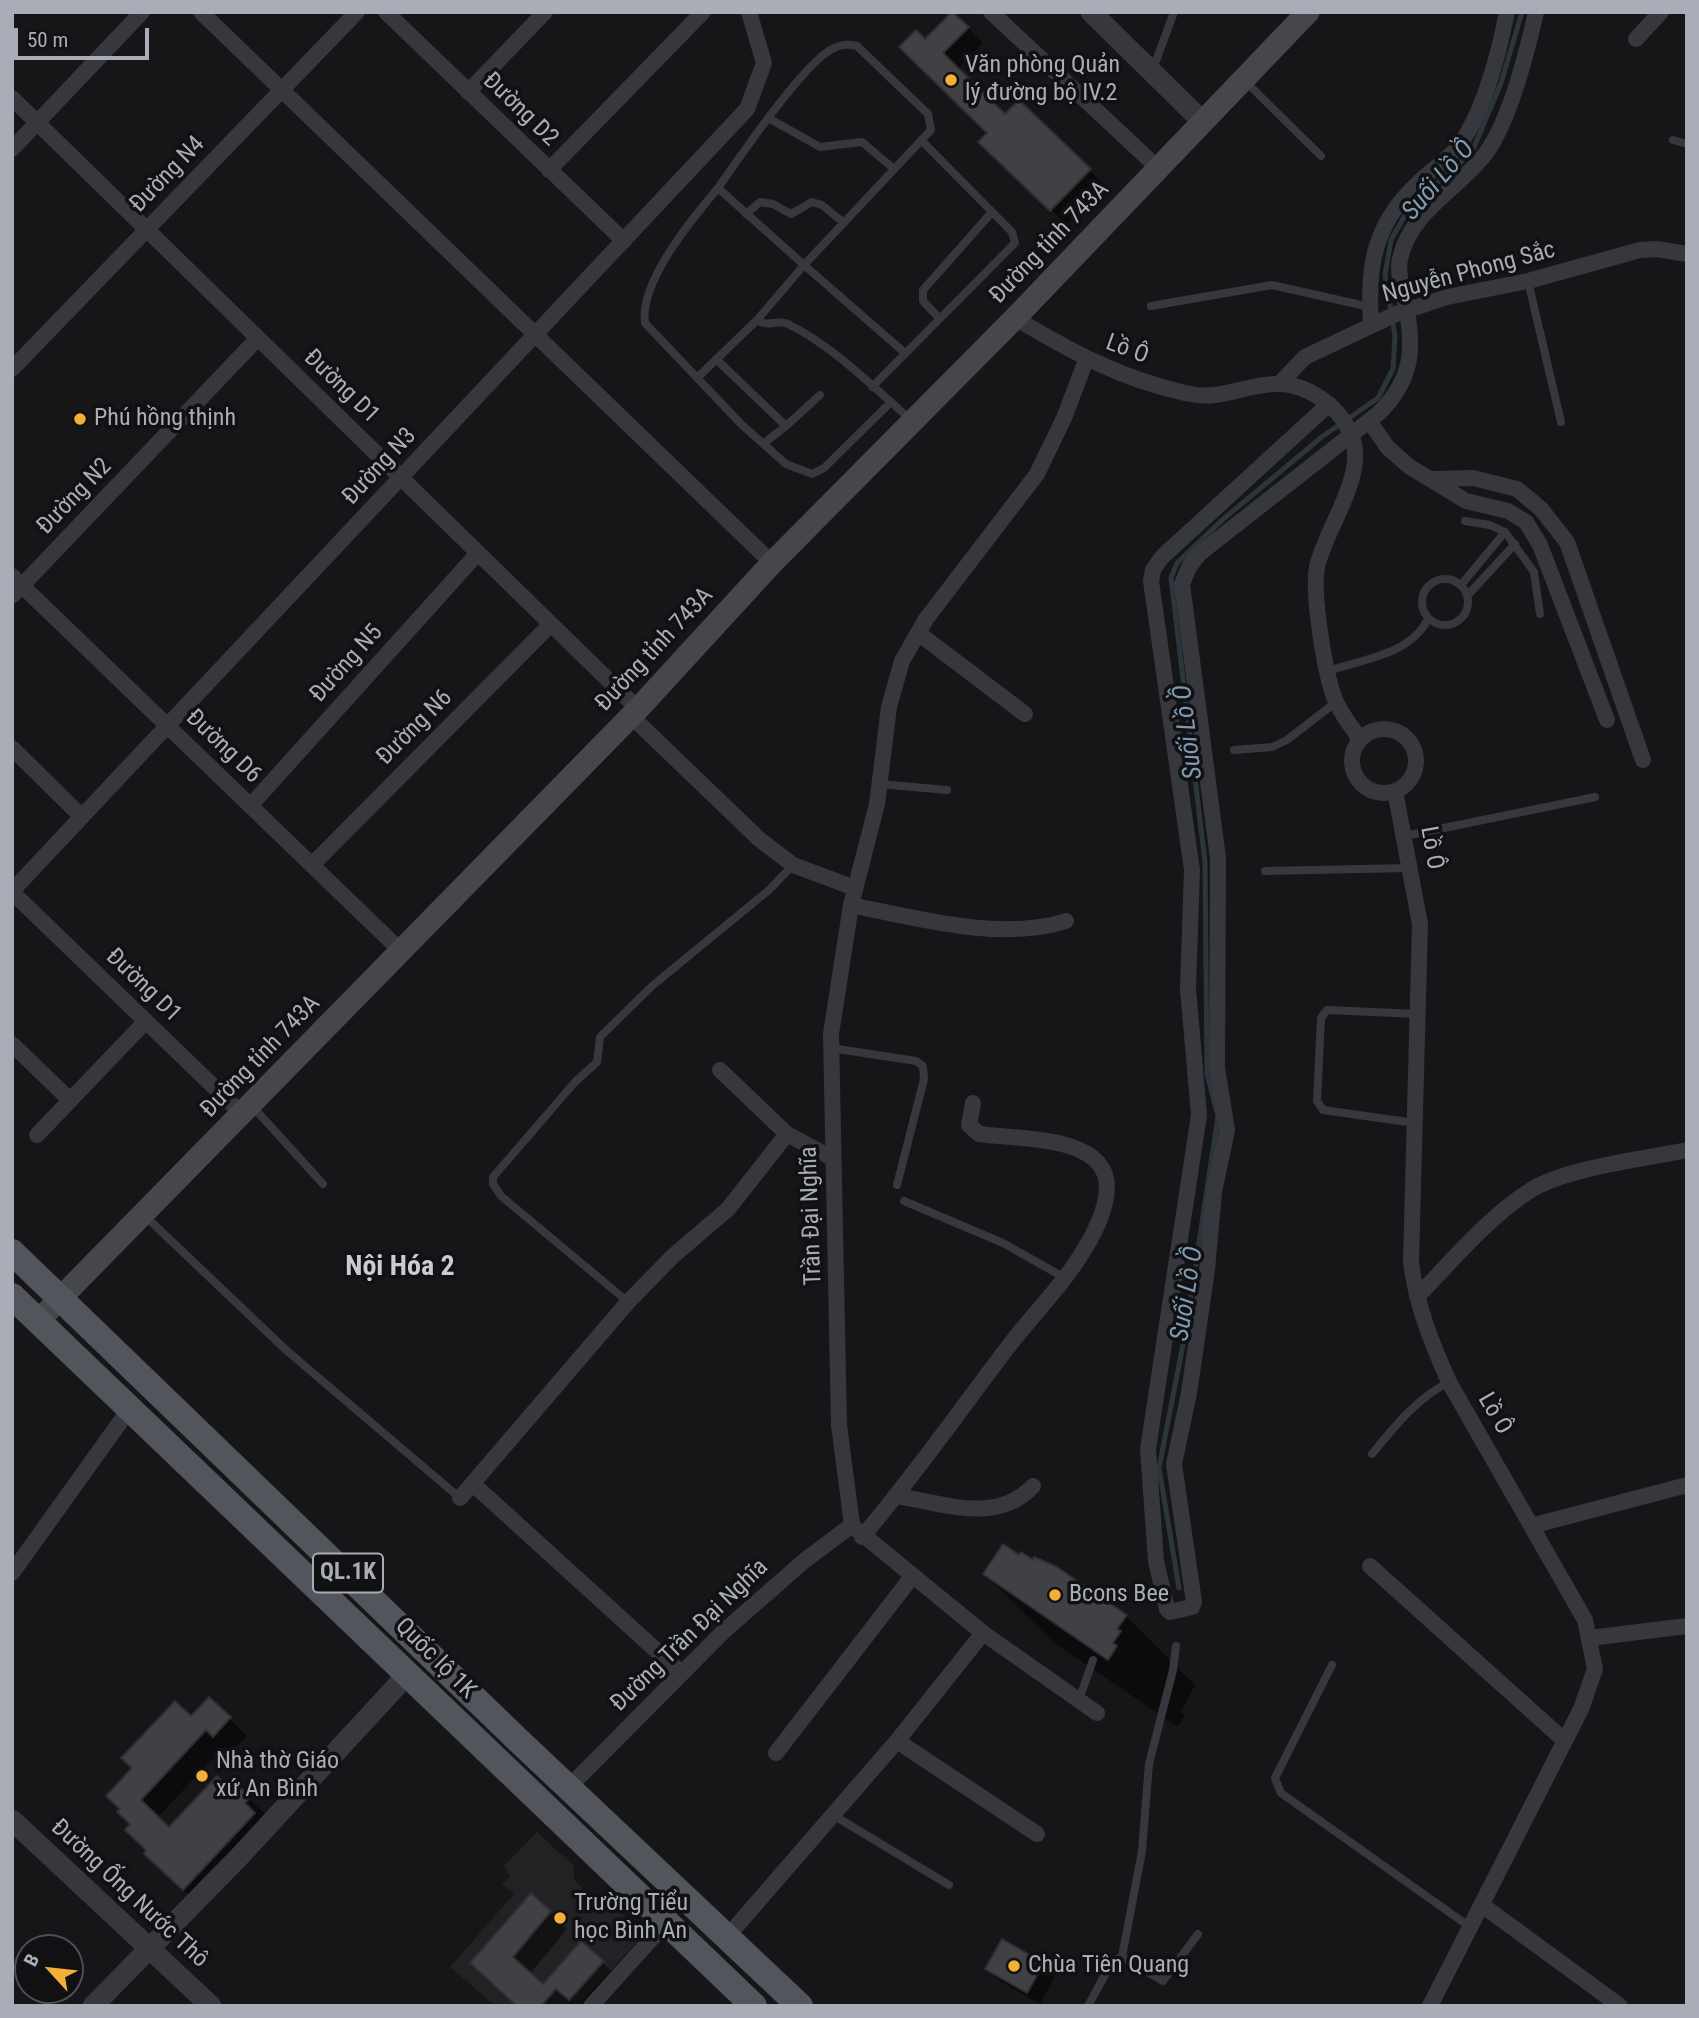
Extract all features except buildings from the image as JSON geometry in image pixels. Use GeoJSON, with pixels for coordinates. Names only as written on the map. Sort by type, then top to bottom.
{"type":"FeatureCollection","features":[{"type":"Feature","properties":{"kind":"main road","name":"Đường tỉnh 743A"},"geometry":{"type":"LineString","coordinates":[[38,1321],[634,713],[772,563],[1015,318],[1308,12]]}},
{"type":"Feature","properties":{"kind":"main road","name":"Quốc lộ 1K"},"geometry":{"type":"LineString","coordinates":[[12,1252],[174,1411],[800,2006]]}},
{"type":"Feature","properties":{"kind":"main road","name":"Quốc lộ 1K"},"geometry":{"type":"LineString","coordinates":[[12,1296],[665,1924],[754,2006]]}},
{"type":"Feature","properties":{"kind":"main road"},"geometry":{"type":"LineString","coordinates":[[406,1676],[428,1652]]}},
{"type":"Feature","properties":{"kind":"street"},"geometry":{"type":"LineString","coordinates":[[12,149],[142,12]]}},
{"type":"Feature","properties":{"kind":"street"},"geometry":{"type":"LineString","coordinates":[[201,12],[772,563]]}},
{"type":"Feature","properties":{"kind":"street","name":"Đường N4"},"geometry":{"type":"LineString","coordinates":[[12,369],[357,12]]}},
{"type":"Feature","properties":{"kind":"street","name":"Đường D2"},"geometry":{"type":"LineString","coordinates":[[386,12],[624,241]]}},
{"type":"Feature","properties":{"kind":"street"},"geometry":{"type":"LineString","coordinates":[[468,92],[545,12]]}},
{"type":"Feature","properties":{"kind":"street"},"geometry":{"type":"LineString","coordinates":[[549,170],[703,12]]}},
{"type":"Feature","properties":{"kind":"street","name":"Đường N3"},"geometry":{"type":"LineString","coordinates":[[12,891],[747,110],[764,63],[749,12]]}},
{"type":"Feature","properties":{"kind":"street"},"geometry":{"type":"LineString","coordinates":[[991,12],[1158,168]]}},
{"type":"Feature","properties":{"kind":"street"},"geometry":{"type":"LineString","coordinates":[[1091,12],[1203,122]]}},
{"type":"Feature","properties":{"kind":"street"},"geometry":{"type":"LineString","coordinates":[[1334,407],[1162,557],[1153,570],[1152,581],[1192,870],[1188,989],[1199,1115],[1193,1259],[1189,1393],[1174,1464],[1194,1602],[1182,1611],[1170,1612],[1156,1561],[1148,1449],[1193,1259],[1214,1192],[1227,1130],[1217,1068],[1218,858],[1182,584],[1189,567],[1199,554],[1349,429],[1369,421],[1396,396],[1411,363],[1401,312],[1400,260],[1426,191],[1461,144],[1485,90],[1507,12]]}},
{"type":"Feature","properties":{"kind":"street"},"geometry":{"type":"LineString","coordinates":[[1374,317],[1371,261],[1381,231],[1398,202],[1466,177],[1487,151],[1527,52],[1536,12]]}},
{"type":"Feature","properties":{"kind":"street"},"geometry":{"type":"LineString","coordinates":[[1636,39],[1661,12]]}},
{"type":"Feature","properties":{"kind":"street","name":"Đường D1"},"geometry":{"type":"LineString","coordinates":[[12,98],[551,624],[634,713]]}},
{"type":"Feature","properties":{"kind":"street","name":"Nguyễn Phong Sắc"},"geometry":{"type":"LineString","coordinates":[[1280,383],[1305,358],[1374,317],[1401,312],[1447,297],[1528,281],[1640,250],[1687,254]]}},
{"type":"Feature","properties":{"kind":"street","name":"Lồ Ô"},"geometry":{"type":"LineString","coordinates":[[1015,318],[1086,360],[1187,394],[1227,395],[1280,383]]}},
{"type":"Feature","properties":{"kind":"street","name":"Đường N2"},"geometry":{"type":"LineString","coordinates":[[16,586],[258,338]]}},
{"type":"Feature","properties":{"kind":"street","name":"Trần Đại Nghĩa"},"geometry":{"type":"LineString","coordinates":[[857,1531],[839,1425],[831,1048],[837,983],[851,905],[879,784],[889,707],[902,661],[918,633],[972,556],[1037,474],[1064,418],[1086,360]]}},
{"type":"Feature","properties":{"kind":"street"},"geometry":{"type":"LineString","coordinates":[[1280,383],[1299,388],[1334,407],[1349,429],[1357,459],[1317,568],[1317,596],[1328,671],[1336,702],[1360,739]]}},
{"type":"Feature","properties":{"kind":"street"},"geometry":{"type":"LineString","coordinates":[[1369,421],[1388,448],[1410,467],[1434,479],[1466,501],[1508,511],[1526,522],[1540,545],[1607,720]]}},
{"type":"Feature","properties":{"kind":"street"},"geometry":{"type":"LineString","coordinates":[[1434,479],[1473,478],[1517,489],[1541,509],[1567,542],[1643,760]]}},
{"type":"Feature","properties":{"kind":"street","name":"Đường N5"},"geometry":{"type":"LineString","coordinates":[[251,805],[478,553]]}},
{"type":"Feature","properties":{"kind":"street","name":"Đường D6"},"geometry":{"type":"LineString","coordinates":[[16,586],[168,726],[401,951]]}},
{"type":"Feature","properties":{"kind":"street","name":"Đường N6"},"geometry":{"type":"LineString","coordinates":[[312,864],[551,624]]}},
{"type":"Feature","properties":{"kind":"street"},"geometry":{"type":"LineString","coordinates":[[918,633],[1025,714]]}},
{"type":"Feature","properties":{"kind":"street"},"geometry":{"type":"LineString","coordinates":[[634,713],[732,815],[793,864],[855,888]]}},
{"type":"Feature","properties":{"kind":"street"},"geometry":{"type":"LineString","coordinates":[[1374,730],[1395,730],[1412,744],[1416,765],[1407,784],[1395,791],[1378,793],[1359,783],[1351,763],[1352,753],[1360,739],[1374,730]]}},
{"type":"Feature","properties":{"kind":"street"},"geometry":{"type":"LineString","coordinates":[[12,747],[82,817]]}},
{"type":"Feature","properties":{"kind":"street","name":"Lồ Ô"},"geometry":{"type":"LineString","coordinates":[[1395,791],[1420,924],[1411,1262],[1417,1297],[1434,1350],[1449,1382],[1585,1620],[1595,1669],[1565,1741],[1430,2006]]}},
{"type":"Feature","properties":{"kind":"street","name":"Đường D1"},"geometry":{"type":"LineString","coordinates":[[12,891],[146,1021],[246,1109]]}},
{"type":"Feature","properties":{"kind":"street"},"geometry":{"type":"LineString","coordinates":[[851,905],[1001,928],[1028,930],[1066,921]]}},
{"type":"Feature","properties":{"kind":"street"},"geometry":{"type":"LineString","coordinates":[[37,1135],[146,1021]]}},
{"type":"Feature","properties":{"kind":"street"},"geometry":{"type":"LineString","coordinates":[[12,1044],[70,1100]]}},
{"type":"Feature","properties":{"kind":"street"},"geometry":{"type":"LineString","coordinates":[[720,1070],[787,1133],[832,1158]]}},
{"type":"Feature","properties":{"kind":"street","name":"Đường Trần Đại Nghĩa"},"geometry":{"type":"LineString","coordinates":[[568,1788],[680,1672],[771,1588],[857,1531],[897,1496],[1010,1344],[1065,1278],[1085,1249],[1105,1198],[1103,1170],[1092,1158],[1038,1137],[979,1134],[969,1125],[973,1103]]}},
{"type":"Feature","properties":{"kind":"street"},"geometry":{"type":"LineString","coordinates":[[460,1498],[628,1302],[673,1255],[728,1209],[787,1133]]}},
{"type":"Feature","properties":{"kind":"street"},"geometry":{"type":"LineString","coordinates":[[1417,1297],[1467,1244],[1530,1190],[1554,1179],[1687,1150]]}},
{"type":"Feature","properties":{"kind":"street"},"geometry":{"type":"LineString","coordinates":[[12,1573],[128,1410]]}},
{"type":"Feature","properties":{"kind":"street"},"geometry":{"type":"LineString","coordinates":[[473,1484],[680,1672]]}},
{"type":"Feature","properties":{"kind":"street"},"geometry":{"type":"LineString","coordinates":[[1531,1526],[1687,1485]]}},
{"type":"Feature","properties":{"kind":"street"},"geometry":{"type":"LineString","coordinates":[[897,1496],[992,1510],[1009,1505],[1033,1486]]}},
{"type":"Feature","properties":{"kind":"street"},"geometry":{"type":"LineString","coordinates":[[857,1531],[911,1578],[983,1633],[1097,1713]]}},
{"type":"Feature","properties":{"kind":"street"},"geometry":{"type":"LineString","coordinates":[[1370,1566],[1565,1741]]}},
{"type":"Feature","properties":{"kind":"street"},"geometry":{"type":"LineString","coordinates":[[776,1753],[911,1578]]}},
{"type":"Feature","properties":{"kind":"street"},"geometry":{"type":"LineString","coordinates":[[1590,1638],[1687,1626]]}},
{"type":"Feature","properties":{"kind":"street"},"geometry":{"type":"LineString","coordinates":[[727,1937],[897,1741],[983,1633]]}},
{"type":"Feature","properties":{"kind":"street"},"geometry":{"type":"LineString","coordinates":[[93,2006],[149,1951],[406,1676]]}},
{"type":"Feature","properties":{"kind":"street"},"geometry":{"type":"LineString","coordinates":[[897,1741],[1037,1834]]}},
{"type":"Feature","properties":{"kind":"street","name":"Đường Ống Nước Thô"},"geometry":{"type":"LineString","coordinates":[[12,1820],[149,1951],[211,2006]]}},
{"type":"Feature","properties":{"kind":"street"},"geometry":{"type":"LineString","coordinates":[[1482,1905],[1620,2006]]}},
{"type":"Feature","properties":{"kind":"street"},"geometry":{"type":"LineString","coordinates":[[591,2006],[665,1924]]}},
{"type":"Feature","properties":{"kind":"lane"},"geometry":{"type":"LineString","coordinates":[[1152,72],[1174,12]]}},
{"type":"Feature","properties":{"kind":"lane"},"geometry":{"type":"LineString","coordinates":[[697,378],[757,320],[804,265],[931,130],[928,114],[858,46],[844,44],[829,50],[804,75],[770,119],[675,246],[646,297],[643,310],[645,323],[697,378],[786,464],[812,474],[824,468],[891,402]]}},
{"type":"Feature","properties":{"kind":"lane"},"geometry":{"type":"LineString","coordinates":[[1243,80],[1321,156]]}},
{"type":"Feature","properties":{"kind":"lane"},"geometry":{"type":"LineString","coordinates":[[770,119],[820,147],[850,141],[862,142],[894,169]]}},
{"type":"Feature","properties":{"kind":"lane"},"geometry":{"type":"LineString","coordinates":[[872,387],[1015,243],[1012,232],[921,140]]}},
{"type":"Feature","properties":{"kind":"lane"},"geometry":{"type":"LineString","coordinates":[[1673,140],[1687,144]]}},
{"type":"Feature","properties":{"kind":"lane"},"geometry":{"type":"LineString","coordinates":[[718,188],[905,353]]}},
{"type":"Feature","properties":{"kind":"lane"},"geometry":{"type":"LineString","coordinates":[[746,215],[760,202],[773,204],[790,215],[812,202],[822,205],[844,223]]}},
{"type":"Feature","properties":{"kind":"lane"},"geometry":{"type":"LineString","coordinates":[[939,318],[923,301],[923,290],[992,212]]}},
{"type":"Feature","properties":{"kind":"lane"},"geometry":{"type":"LineString","coordinates":[[1528,281],[1562,422]]}},
{"type":"Feature","properties":{"kind":"lane"},"geometry":{"type":"LineString","coordinates":[[1151,306],[1272,285],[1374,317]]}},
{"type":"Feature","properties":{"kind":"lane"},"geometry":{"type":"LineString","coordinates":[[757,320],[766,325],[787,324],[824,346],[913,421]]}},
{"type":"Feature","properties":{"kind":"lane"},"geometry":{"type":"LineString","coordinates":[[716,359],[786,426]]}},
{"type":"Feature","properties":{"kind":"lane"},"geometry":{"type":"LineString","coordinates":[[764,443],[820,395]]}},
{"type":"Feature","properties":{"kind":"lane"},"geometry":{"type":"LineString","coordinates":[[1465,521],[1490,525],[1505,532],[1515,544],[1534,572],[1540,614]]}},
{"type":"Feature","properties":{"kind":"lane"},"geometry":{"type":"LineString","coordinates":[[1461,585],[1505,532]]}},
{"type":"Feature","properties":{"kind":"lane"},"geometry":{"type":"LineString","coordinates":[[1467,596],[1515,544]]}},
{"type":"Feature","properties":{"kind":"lane"},"geometry":{"type":"LineString","coordinates":[[1439,580],[1451,580],[1461,585],[1467,596],[1467,608],[1461,619],[1451,625],[1439,625],[1428,619],[1422,608],[1423,596],[1429,586],[1439,580]]}},
{"type":"Feature","properties":{"kind":"lane"},"geometry":{"type":"LineString","coordinates":[[1328,671],[1401,648],[1415,638],[1428,619]]}},
{"type":"Feature","properties":{"kind":"lane"},"geometry":{"type":"LineString","coordinates":[[1234,750],[1272,747],[1287,740],[1336,702]]}},
{"type":"Feature","properties":{"kind":"lane"},"geometry":{"type":"LineString","coordinates":[[879,784],[947,790]]}},
{"type":"Feature","properties":{"kind":"lane"},"geometry":{"type":"LineString","coordinates":[[1405,836],[1595,797]]}},
{"type":"Feature","properties":{"kind":"lane"},"geometry":{"type":"LineString","coordinates":[[628,1302],[501,1196],[493,1177],[575,1082],[597,1062],[600,1037],[652,986],[769,890],[793,864]]}},
{"type":"Feature","properties":{"kind":"lane"},"geometry":{"type":"LineString","coordinates":[[1265,871],[1411,868]]}},
{"type":"Feature","properties":{"kind":"lane"},"geometry":{"type":"LineString","coordinates":[[1415,1123],[1323,1110],[1317,1101],[1321,1018],[1327,1010],[1419,1014]]}},
{"type":"Feature","properties":{"kind":"lane"},"geometry":{"type":"LineString","coordinates":[[831,1048],[916,1061],[923,1066],[925,1079],[897,1185]]}},
{"type":"Feature","properties":{"kind":"lane"},"geometry":{"type":"LineString","coordinates":[[246,1109],[323,1184]]}},
{"type":"Feature","properties":{"kind":"lane"},"geometry":{"type":"LineString","coordinates":[[904,1201],[1003,1243],[1065,1278]]}},
{"type":"Feature","properties":{"kind":"lane"},"geometry":{"type":"LineString","coordinates":[[143,1215],[286,1350],[460,1498]]}},
{"type":"Feature","properties":{"kind":"lane"},"geometry":{"type":"LineString","coordinates":[[1372,1454],[1407,1411],[1430,1392],[1449,1382]]}},
{"type":"Feature","properties":{"kind":"lane"},"geometry":{"type":"LineString","coordinates":[[1122,1956],[1142,1851],[1149,1764],[1173,1670],[1176,1646]]}},
{"type":"Feature","properties":{"kind":"lane"},"geometry":{"type":"LineString","coordinates":[[1079,1700],[1093,1660]]}},
{"type":"Feature","properties":{"kind":"lane"},"geometry":{"type":"LineString","coordinates":[[1332,1665],[1275,1778],[1281,1793],[1470,1927]]}},
{"type":"Feature","properties":{"kind":"lane"},"geometry":{"type":"LineString","coordinates":[[833,1815],[949,1885]]}},
{"type":"Feature","properties":{"kind":"lane"},"geometry":{"type":"LineString","coordinates":[[1122,1956],[1163,1981],[1198,1934]]}},
{"type":"Feature","properties":{"kind":"lane"},"geometry":{"type":"LineString","coordinates":[[1088,2006],[1114,1960],[1122,1956]]}},
{"type":"Feature","properties":{"kind":"shaded area","name":"Trường Tiểu học Bình An"},"geometry":{"type":"Polygon","coordinates":[[[537,1832],[574,1866],[574,1880],[596,1902],[608,1900],[644,1934],[578,2006],[495,2006],[450,1967],[514,1894],[502,1884],[510,1876],[504,1866],[537,1832]]]}},
{"type":"Feature","properties":{"kind":"waterway","name":"Suối Lồ Ồ"},"geometry":{"type":"LineString","coordinates":[[1179,1588],[1159,1468],[1186,1329],[1218,1116],[1207,1074],[1205,862],[1171,578],[1177,563],[1221,521],[1323,436],[1378,398],[1393,369],[1395,336],[1385,275],[1391,240],[1409,208],[1472,152],[1501,83],[1522,12]]}},
{"type":"Feature","properties":{"kind":"place","name":"Văn phòng Quản lý đường bộ IV.2"},"geometry":{"type":"Point","coordinates":[951,80]}},
{"type":"Feature","properties":{"kind":"place","name":"Phú hồng thịnh"},"geometry":{"type":"Point","coordinates":[80,419]}},
{"type":"Feature","properties":{"kind":"place","name":"Bcons Bee"},"geometry":{"type":"Point","coordinates":[1055,1595]}},
{"type":"Feature","properties":{"kind":"place","name":"Nhà thờ Giáo xứ An Bình"},"geometry":{"type":"Point","coordinates":[202,1776]}},
{"type":"Feature","properties":{"kind":"place","name":"Trường Tiểu học Bình An"},"geometry":{"type":"Point","coordinates":[560,1918]}},
{"type":"Feature","properties":{"kind":"place","name":"Chùa Tiên Quang"},"geometry":{"type":"Point","coordinates":[1014,1966]}},
{"type":"Feature","properties":{"kind":"district","name":"Nội Hóa 2"},"geometry":{"type":"Point","coordinates":[400,1268]}}]}
